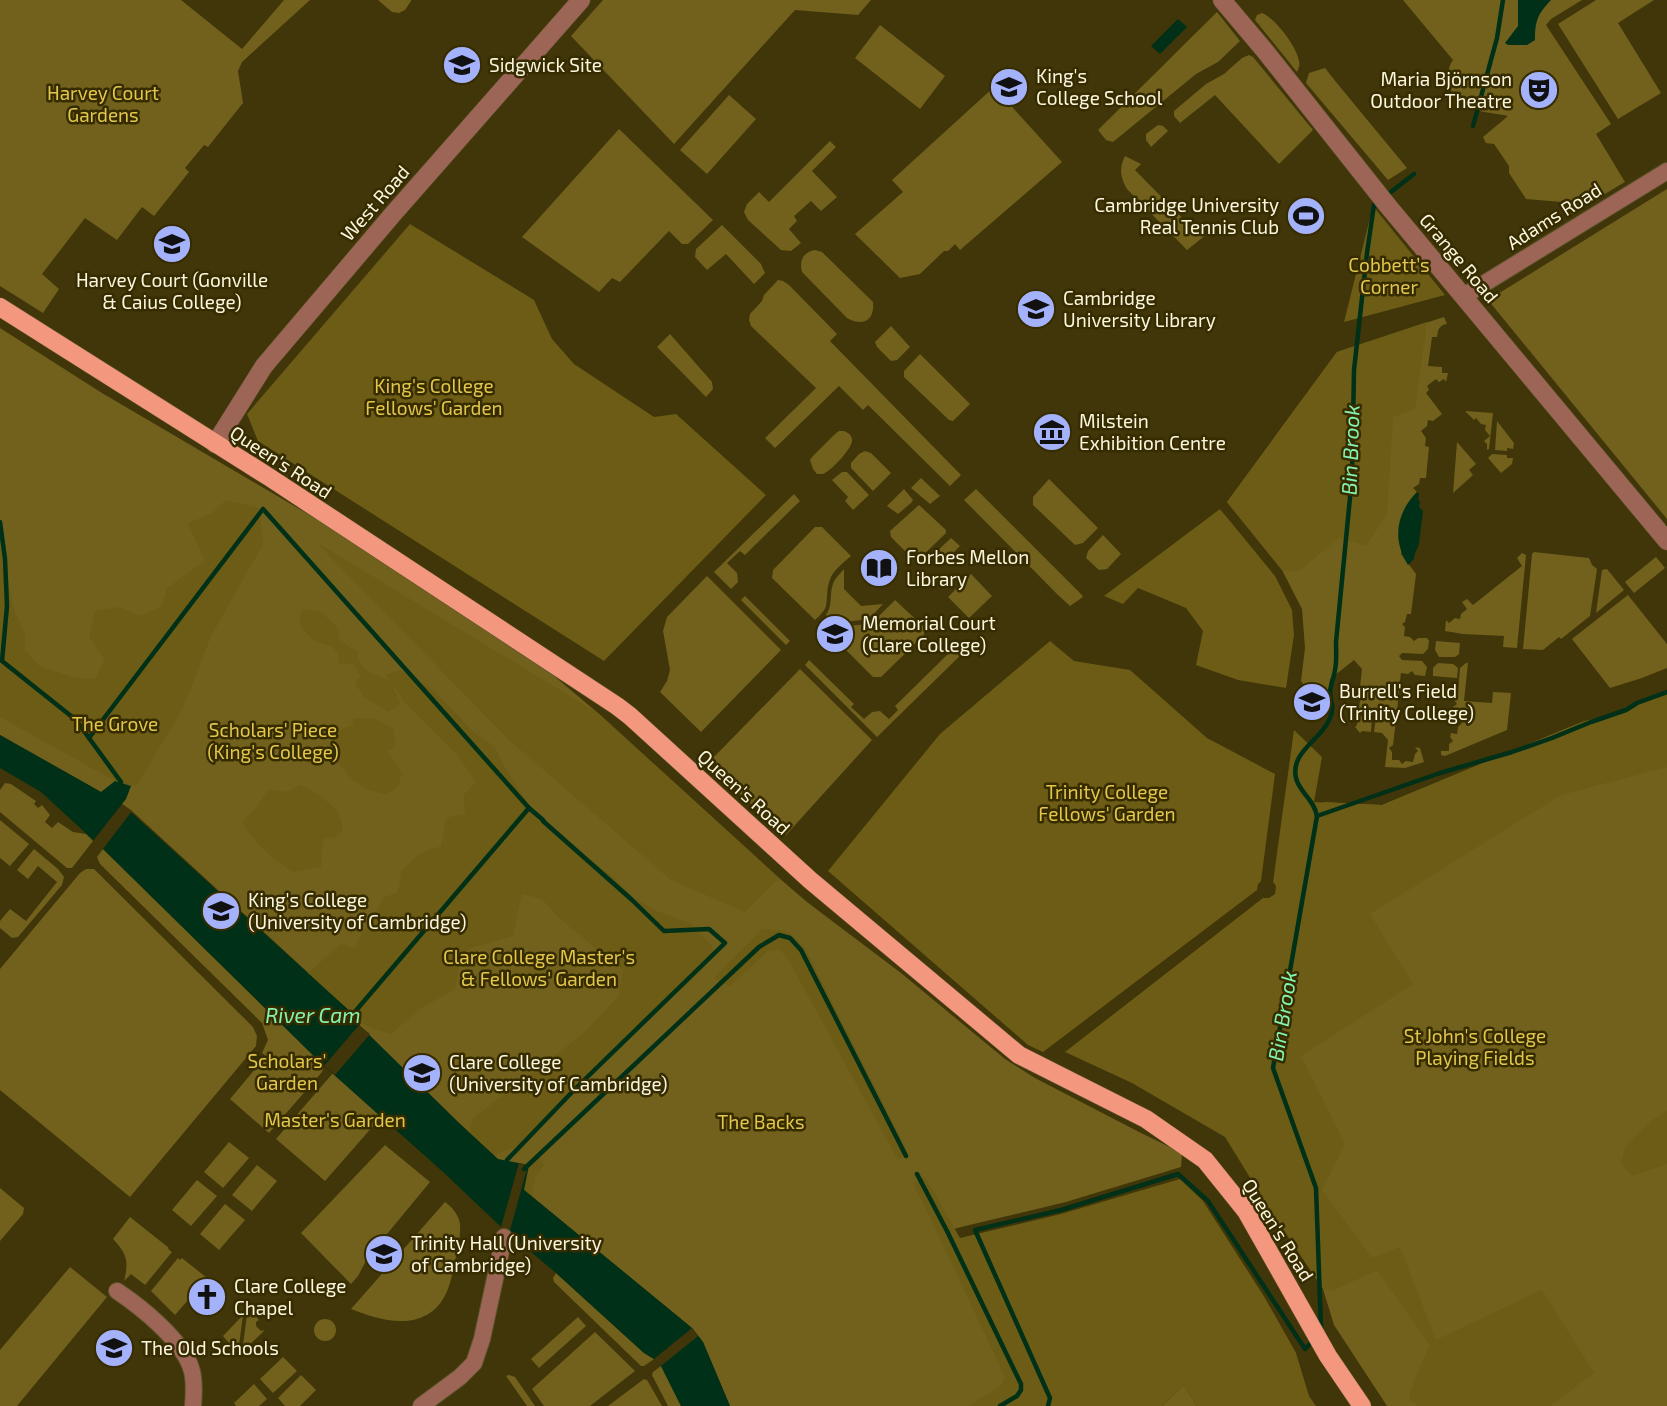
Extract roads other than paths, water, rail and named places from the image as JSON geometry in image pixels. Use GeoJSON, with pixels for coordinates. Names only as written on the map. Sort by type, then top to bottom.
{"type":"FeatureCollection","features":[{"type":"Feature","properties":{"kind":"main road","name":"Queen's Road"},"geometry":{"type":"LineString","coordinates":[[0,307],[269,477],[630,716],[810,880],[1019,1055],[1146,1119],[1205,1160],[1246,1211],[1328,1356],[1362,1406]]}},
{"type":"Feature","properties":{"kind":"street","name":"West Road"},"geometry":{"type":"LineString","coordinates":[[215,444],[264,366],[581,0]]}},
{"type":"Feature","properties":{"kind":"street","name":"Grange Road"},"geometry":{"type":"LineString","coordinates":[[1222,0],[1383,200],[1667,541]]}},
{"type":"Feature","properties":{"kind":"street","name":"Adams Road"},"geometry":{"type":"LineString","coordinates":[[1464,296],[1667,170]]}},
{"type":"Feature","properties":{"kind":"street"},"geometry":{"type":"LineString","coordinates":[[421,1406],[474,1363],[482,1339],[504,1237]]}},
{"type":"Feature","properties":{"kind":"street"},"geometry":{"type":"LineString","coordinates":[[117,1291],[135,1304],[183,1350],[192,1370],[193,1406]]}},
{"type":"Feature","properties":{"kind":"water"},"geometry":{"type":"Polygon","coordinates":[[[1518,0],[1551,0],[1538,18],[1535,40],[1527,45],[1508,45],[1505,43],[1518,26],[1518,0]]]}},
{"type":"Feature","properties":{"kind":"water"},"geometry":{"type":"Polygon","coordinates":[[[1178,19],[1187,27],[1160,54],[1151,46],[1178,19]]]}},
{"type":"Feature","properties":{"kind":"water"},"geometry":{"type":"Polygon","coordinates":[[[1417,492],[1419,507],[1423,511],[1418,545],[1414,559],[1408,565],[1400,546],[1399,527],[1404,509],[1417,492]]]}},
{"type":"Feature","properties":{"kind":"water","name":"River Cam"},"geometry":{"type":"Polygon","coordinates":[[[0,735],[101,792],[115,781],[131,786],[122,804],[353,1014],[359,1025],[498,1159],[529,1165],[524,1190],[692,1328],[703,1342],[730,1406],[681,1406],[661,1366],[654,1359],[499,1225],[324,1066],[103,849],[41,792],[0,768],[0,735]]]}},
{"type":"Feature","properties":{"kind":"waterway","name":"Bin Brook"},"geometry":{"type":"LineString","coordinates":[[1473,126],[1497,38],[1503,0]]}},
{"type":"Feature","properties":{"kind":"waterway","name":"Bin Brook"},"geometry":{"type":"LineString","coordinates":[[1387,195],[1414,174]]}},
{"type":"Feature","properties":{"kind":"waterway","name":"Bin Brook"},"geometry":{"type":"LineString","coordinates":[[1321,1328],[1316,1188],[1273,1068],[1317,816],[1298,783],[1295,769],[1302,753],[1326,726],[1332,710],[1330,691],[1335,673],[1352,477],[1354,370],[1374,205],[1380,200]]}},
{"type":"Feature","properties":{"kind":"waterway"},"geometry":{"type":"LineString","coordinates":[[121,782],[89,738],[263,509],[529,808],[543,820]]}},
{"type":"Feature","properties":{"kind":"waterway"},"geometry":{"type":"LineString","coordinates":[[0,522],[7,606],[2,661],[76,720],[89,738]]}},
{"type":"Feature","properties":{"kind":"waterway"},"geometry":{"type":"LineString","coordinates":[[1317,816],[1552,738],[1667,692]]}},
{"type":"Feature","properties":{"kind":"waterway"},"geometry":{"type":"LineString","coordinates":[[353,1014],[529,808]]}},
{"type":"Feature","properties":{"kind":"waterway"},"geometry":{"type":"LineString","coordinates":[[507,1160],[575,1089],[725,943],[709,929],[664,931],[543,821]]}},
{"type":"Feature","properties":{"kind":"waterway"},"geometry":{"type":"LineString","coordinates":[[524,1169],[759,947],[779,935],[790,938],[801,950],[906,1156]]}},
{"type":"Feature","properties":{"kind":"waterway"},"geometry":{"type":"LineString","coordinates":[[917,1174],[1021,1384],[1017,1396],[1000,1406]]}},
{"type":"Feature","properties":{"kind":"waterway","name":"Bin Brook"},"geometry":{"type":"LineString","coordinates":[[1048,1406],[1050,1398],[975,1230],[1061,1210],[1178,1174],[1208,1201],[1305,1349],[1314,1340]]}},
{"type":"Feature","properties":{"kind":"place","name":"Sidgwick Site"},"geometry":{"type":"Point","coordinates":[462,65]}},
{"type":"Feature","properties":{"kind":"place","name":"King's College School"},"geometry":{"type":"Point","coordinates":[1009,87]}},
{"type":"Feature","properties":{"kind":"place","name":"Maria Björnson Outdoor Theatre"},"geometry":{"type":"Point","coordinates":[1539,90]}},
{"type":"Feature","properties":{"kind":"place","name":"Cambridge University Real Tennis Club"},"geometry":{"type":"Point","coordinates":[1306,216]}},
{"type":"Feature","properties":{"kind":"place","name":"Harvey Court (Gonville & Caius College)"},"geometry":{"type":"Point","coordinates":[172,244]}},
{"type":"Feature","properties":{"kind":"place","name":"Cambridge University Library"},"geometry":{"type":"Point","coordinates":[1036,309]}},
{"type":"Feature","properties":{"kind":"place","name":"Milstein Exhibition Centre"},"geometry":{"type":"Point","coordinates":[1052,432]}},
{"type":"Feature","properties":{"kind":"place","name":"Forbes Mellon Library"},"geometry":{"type":"Point","coordinates":[879,568]}},
{"type":"Feature","properties":{"kind":"place","name":"Memorial Court (Clare College)"},"geometry":{"type":"Point","coordinates":[835,634]}},
{"type":"Feature","properties":{"kind":"place","name":"Burrell's Field (Trinity College)"},"geometry":{"type":"Point","coordinates":[1312,702]}},
{"type":"Feature","properties":{"kind":"place","name":"King's College (University of Cambridge)"},"geometry":{"type":"Point","coordinates":[221,911]}},
{"type":"Feature","properties":{"kind":"place","name":"Clare College (University of Cambridge)"},"geometry":{"type":"Point","coordinates":[422,1073]}},
{"type":"Feature","properties":{"kind":"place","name":"Trinity Hall (University of Cambridge)"},"geometry":{"type":"Point","coordinates":[384,1254]}},
{"type":"Feature","properties":{"kind":"place","name":"Clare College Chapel"},"geometry":{"type":"Point","coordinates":[207,1297]}},
{"type":"Feature","properties":{"kind":"place","name":"The Old Schools"},"geometry":{"type":"Point","coordinates":[114,1348]}},
{"type":"Feature","properties":{"kind":"park label","name":"Harvey Court Gardens"},"geometry":{"type":"Point","coordinates":[103,104]}},
{"type":"Feature","properties":{"kind":"park label","name":"Cobbett’s Corner"},"geometry":{"type":"Point","coordinates":[1389,276]}},
{"type":"Feature","properties":{"kind":"park label","name":"King's College Fellows' Garden"},"geometry":{"type":"Point","coordinates":[434,397]}},
{"type":"Feature","properties":{"kind":"park label","name":"The Grove"},"geometry":{"type":"Point","coordinates":[115,724]}},
{"type":"Feature","properties":{"kind":"park label","name":"Scholars' Piece (King's College)"},"geometry":{"type":"Point","coordinates":[273,741]}},
{"type":"Feature","properties":{"kind":"park label","name":"Trinity College Fellows' Garden"},"geometry":{"type":"Point","coordinates":[1107,803]}},
{"type":"Feature","properties":{"kind":"park label","name":"Clare College Master's & Fellows' Garden"},"geometry":{"type":"Point","coordinates":[539,968]}},
{"type":"Feature","properties":{"kind":"park label","name":"St John's College Playing Fields"},"geometry":{"type":"Point","coordinates":[1475,1047]}},
{"type":"Feature","properties":{"kind":"park label","name":"Scholars' Garden"},"geometry":{"type":"Point","coordinates":[287,1072]}},
{"type":"Feature","properties":{"kind":"park label","name":"Master's Garden"},"geometry":{"type":"Point","coordinates":[335,1120]}},
{"type":"Feature","properties":{"kind":"park label","name":"The Backs"},"geometry":{"type":"Point","coordinates":[761,1122]}}]}
